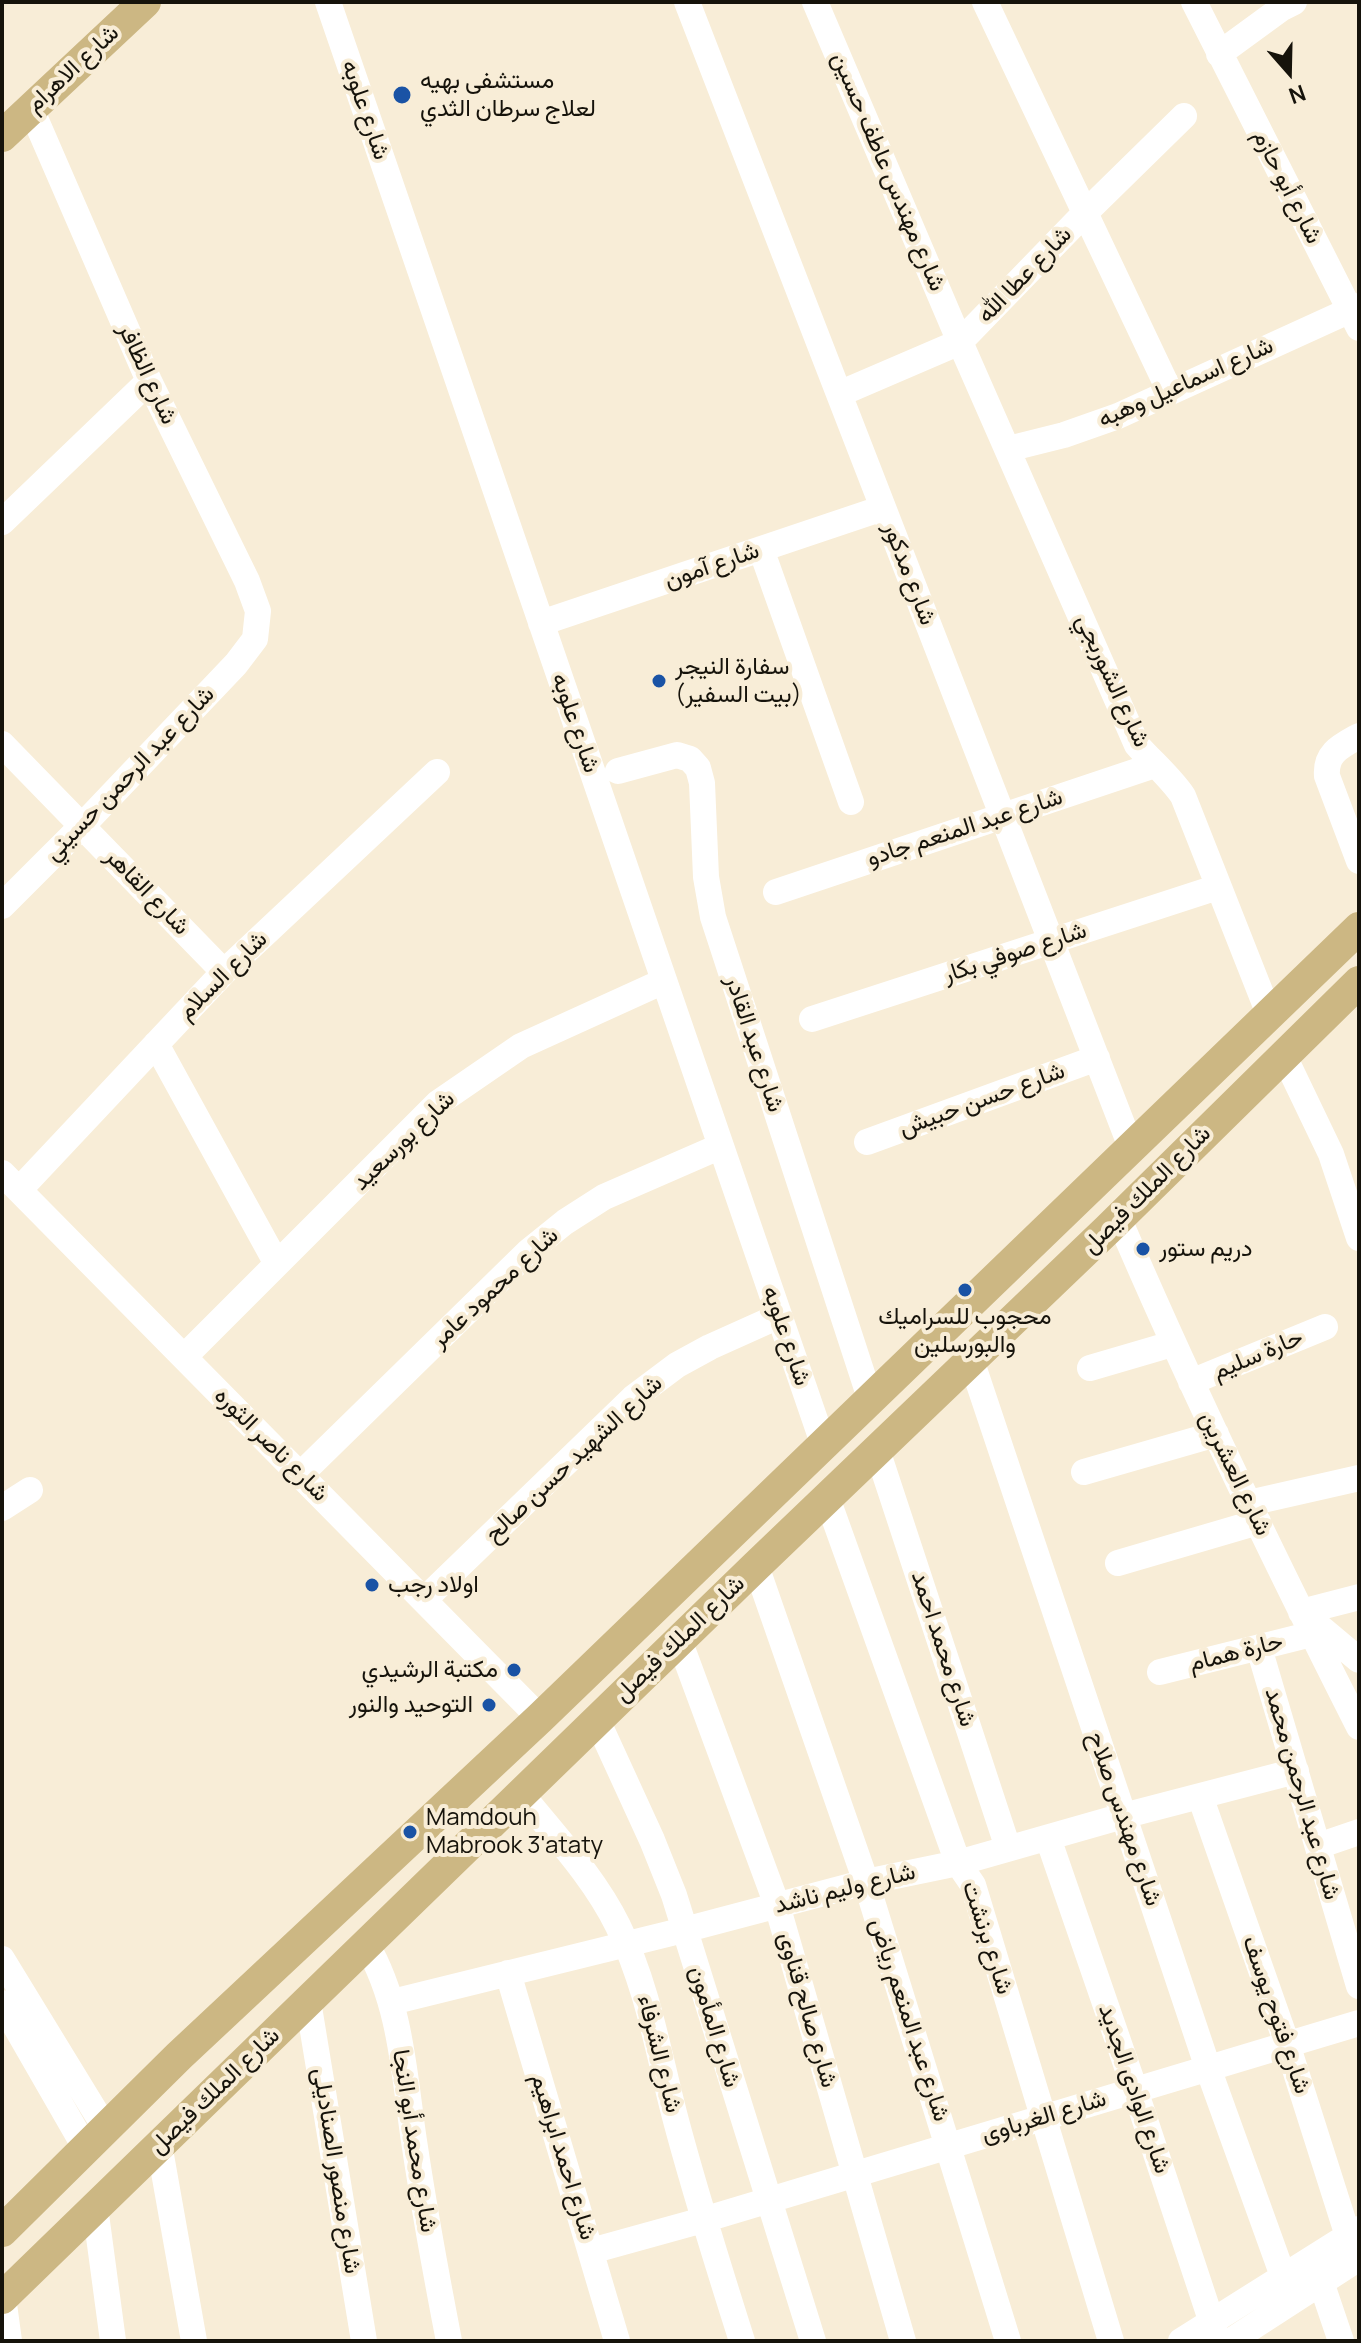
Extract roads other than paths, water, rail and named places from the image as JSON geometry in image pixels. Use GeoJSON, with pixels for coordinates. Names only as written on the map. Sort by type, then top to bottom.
{"type":"FeatureCollection","features":[{"type":"Feature","properties":{"kind":"main road","name":"شارع الاهرام"},"geometry":{"type":"LineString","coordinates":[[2,136],[145,2]]}},
{"type":"Feature","properties":{"kind":"main road","name":"شارع الملك فيصل"},"geometry":{"type":"LineString","coordinates":[[2,2231],[179,2056],[540,1718],[1359,928]]}},
{"type":"Feature","properties":{"kind":"main road","name":"شارع الملك فيصل"},"geometry":{"type":"LineString","coordinates":[[2,2297],[1359,982]]}},
{"type":"Feature","properties":{"kind":"main road"},"geometry":{"type":"LineString","coordinates":[[238,2001],[236,2019],[240,2027],[246,2034],[266,2042]]}},
{"type":"Feature","properties":{"kind":"main road"},"geometry":{"type":"LineString","coordinates":[[179,2056],[188,2057],[203,2067],[212,2095]]}},
{"type":"Feature","properties":{"kind":"street","name":"شارع علوبه"},"geometry":{"type":"LineString","coordinates":[[328,2],[823,1443]]}},
{"type":"Feature","properties":{"kind":"street","name":"شارع مدكور"},"geometry":{"type":"LineString","coordinates":[[687,2],[1131,1147]]}},
{"type":"Feature","properties":{"kind":"street","name":"شارع مهندس عاطف حسين"},"geometry":{"type":"LineString","coordinates":[[815,2],[960,342]]}},
{"type":"Feature","properties":{"kind":"street"},"geometry":{"type":"LineString","coordinates":[[985,2],[1170,392]]}},
{"type":"Feature","properties":{"kind":"street","name":"شارع أبو حازم"},"geometry":{"type":"LineString","coordinates":[[1194,2],[1356,315]]}},
{"type":"Feature","properties":{"kind":"street"},"geometry":{"type":"LineString","coordinates":[[1219,54],[1294,2]]}},
{"type":"Feature","properties":{"kind":"street","name":"شارع الظافر"},"geometry":{"type":"LineString","coordinates":[[31,109],[149,381],[247,581],[258,611],[255,639]]}},
{"type":"Feature","properties":{"kind":"street","name":"شارع عطا الله"},"geometry":{"type":"LineString","coordinates":[[839,394],[960,342],[1184,116]]}},
{"type":"Feature","properties":{"kind":"street","name":"شارع اسماعيل وهبه"},"geometry":{"type":"LineString","coordinates":[[1008,449],[1118,416],[1356,315]]}},
{"type":"Feature","properties":{"kind":"street","name":"شارع الشوربجي"},"geometry":{"type":"LineString","coordinates":[[960,342],[1137,745],[1171,779],[1183,796],[1269,1014]]}},
{"type":"Feature","properties":{"kind":"street"},"geometry":{"type":"LineString","coordinates":[[2,522],[149,381]]}},
{"type":"Feature","properties":{"kind":"street","name":"شارع آمون"},"geometry":{"type":"LineString","coordinates":[[541,623],[883,508]]}},
{"type":"Feature","properties":{"kind":"street"},"geometry":{"type":"LineString","coordinates":[[761,549],[851,802]]}},
{"type":"Feature","properties":{"kind":"street","name":"شارع عبد الرحمن حسيني"},"geometry":{"type":"LineString","coordinates":[[2,906],[236,664],[255,639]]}},
{"type":"Feature","properties":{"kind":"street"},"geometry":{"type":"LineString","coordinates":[[1359,736],[1333,752],[1327,776],[1359,861]]}},
{"type":"Feature","properties":{"kind":"street","name":"شارع القاهر"},"geometry":{"type":"LineString","coordinates":[[2,744],[224,972]]}},
{"type":"Feature","properties":{"kind":"street","name":"شارع عبد القادر"},"geometry":{"type":"LineString","coordinates":[[618,771],[677,755],[690,759],[698,768],[702,783],[706,877],[713,917],[870,1398]]}},
{"type":"Feature","properties":{"kind":"street","name":"شارع عبد المنعم جادو"},"geometry":{"type":"LineString","coordinates":[[776,892],[1155,765]]}},
{"type":"Feature","properties":{"kind":"street","name":"شارع السلام"},"geometry":{"type":"LineString","coordinates":[[10,1182],[156,1044],[224,972],[437,772]]}},
{"type":"Feature","properties":{"kind":"street","name":"شارع صوفي بكار"},"geometry":{"type":"LineString","coordinates":[[812,1019],[1218,887]]}},
{"type":"Feature","properties":{"kind":"street","name":"شارع بورسعيد"},"geometry":{"type":"LineString","coordinates":[[184,1357],[438,1103],[521,1046],[664,981]]}},
{"type":"Feature","properties":{"kind":"street"},"geometry":{"type":"LineString","coordinates":[[156,1044],[277,1264]]}},
{"type":"Feature","properties":{"kind":"street"},"geometry":{"type":"LineString","coordinates":[[1284,1056],[1331,1154],[1359,1238]]}},
{"type":"Feature","properties":{"kind":"street","name":"شارع حسن حبيش"},"geometry":{"type":"LineString","coordinates":[[867,1142],[1097,1058]]}},
{"type":"Feature","properties":{"kind":"street","name":"شارع محمود عامر"},"geometry":{"type":"LineString","coordinates":[[300,1475],[529,1251],[565,1222],[604,1197],[721,1146]]}},
{"type":"Feature","properties":{"kind":"street","name":"شارع ناصر الثوره"},"geometry":{"type":"LineString","coordinates":[[10,1182],[540,1718]]}},
{"type":"Feature","properties":{"kind":"street","name":"شارع العشرين"},"geometry":{"type":"LineString","coordinates":[[1118,1217],[1172,1344],[1359,1727]]}},
{"type":"Feature","properties":{"kind":"street","name":"شارع الشهيد حسن صالح"},"geometry":{"type":"LineString","coordinates":[[424,1600],[633,1398],[677,1365],[779,1316]]}},
{"type":"Feature","properties":{"kind":"street","name":"حارة سليم"},"geometry":{"type":"LineString","coordinates":[[1191,1382],[1325,1327]]}},
{"type":"Feature","properties":{"kind":"street"},"geometry":{"type":"LineString","coordinates":[[1090,1368],[1172,1344]]}},
{"type":"Feature","properties":{"kind":"street","name":"شارع مهندس صلاح"},"geometry":{"type":"LineString","coordinates":[[971,1360],[1208,2068],[1283,2276]]}},
{"type":"Feature","properties":{"kind":"street"},"geometry":{"type":"LineString","coordinates":[[1084,1472],[1216,1434]]}},
{"type":"Feature","properties":{"kind":"street","name":"شارع محمد احمد"},"geometry":{"type":"LineString","coordinates":[[877,1450],[1008,1848]]}},
{"type":"Feature","properties":{"kind":"street"},"geometry":{"type":"LineString","coordinates":[[1118,1563],[1359,1478]]}},
{"type":"Feature","properties":{"kind":"street"},"geometry":{"type":"LineString","coordinates":[[2,1508],[30,1490]]}},
{"type":"Feature","properties":{"kind":"street","name":"شارع برنشت"},"geometry":{"type":"LineString","coordinates":[[827,1498],[958,1863],[973,1885],[1111,2341]]}},
{"type":"Feature","properties":{"kind":"street","name":"شارع عبد المنعم رياض"},"geometry":{"type":"LineString","coordinates":[[756,1566],[866,1882],[1008,2341]]}},
{"type":"Feature","properties":{"kind":"street","name":"حارة همام"},"geometry":{"type":"LineString","coordinates":[[1160,1672],[1259,1648],[1359,1597]]}},
{"type":"Feature","properties":{"kind":"street"},"geometry":{"type":"LineString","coordinates":[[1307,1623],[1359,1660]]}},
{"type":"Feature","properties":{"kind":"street","name":"شارع صالح قناوى"},"geometry":{"type":"LineString","coordinates":[[679,1640],[777,1905],[903,2341]]}},
{"type":"Feature","properties":{"kind":"street","name":"شارع عبد الرحمن محمد"},"geometry":{"type":"LineString","coordinates":[[1259,1648],[1359,1986]]}},
{"type":"Feature","properties":{"kind":"street","name":"شارع المأمون"},"geometry":{"type":"LineString","coordinates":[[597,1720],[674,1895],[813,2341]]}},
{"type":"Feature","properties":{"kind":"street","name":"شارع وليم ناشد"},"geometry":{"type":"LineString","coordinates":[[392,2002],[866,1882],[958,1863],[1296,1771]]}},
{"type":"Feature","properties":{"kind":"street","name":"شارع الشرفاء"},"geometry":{"type":"LineString","coordinates":[[521,1794],[593,1884],[626,1943],[643,1991],[703,2220],[742,2341]]}},
{"type":"Feature","properties":{"kind":"street","name":"شارع فتوح يوسف"},"geometry":{"type":"LineString","coordinates":[[1200,1796],[1355,2241]]}},
{"type":"Feature","properties":{"kind":"street"},"geometry":{"type":"LineString","coordinates":[[1318,1846],[1359,1832]]}},
{"type":"Feature","properties":{"kind":"street","name":"شارع الوادى الجديد"},"geometry":{"type":"LineString","coordinates":[[1048,1838],[1215,2331]]}},
{"type":"Feature","properties":{"kind":"street","name":"شارع محمد أبو النجا"},"geometry":{"type":"LineString","coordinates":[[366,1944],[392,2002],[427,2228],[449,2341]]}},
{"type":"Feature","properties":{"kind":"street"},"geometry":{"type":"LineString","coordinates":[[2,1959],[96,2139]]}},
{"type":"Feature","properties":{"kind":"street","name":"شارع احمد ابراهيم"},"geometry":{"type":"LineString","coordinates":[[508,1973],[617,2341]]}},
{"type":"Feature","properties":{"kind":"street","name":"شارع منصور الصناديلى"},"geometry":{"type":"LineString","coordinates":[[308,2001],[364,2341]]}},
{"type":"Feature","properties":{"kind":"street"},"geometry":{"type":"LineString","coordinates":[[2,2003],[96,2139]]}},
{"type":"Feature","properties":{"kind":"street","name":"شارع الغرباوى"},"geometry":{"type":"LineString","coordinates":[[591,2251],[1359,2023]]}},
{"type":"Feature","properties":{"kind":"street"},"geometry":{"type":"LineString","coordinates":[[159,2144],[194,2341]]}},
{"type":"Feature","properties":{"kind":"street"},"geometry":{"type":"LineString","coordinates":[[95,2207],[113,2341]]}},
{"type":"Feature","properties":{"kind":"street"},"geometry":{"type":"LineString","coordinates":[[1181,2341],[1215,2331],[1283,2276],[1355,2241]]}},
{"type":"Feature","properties":{"kind":"street"},"geometry":{"type":"LineString","coordinates":[[1231,2341],[1321,2282],[1355,2241]]}},
{"type":"Feature","properties":{"kind":"street"},"geometry":{"type":"LineString","coordinates":[[1321,2282],[1341,2341]]}},
{"type":"Feature","properties":{"kind":"street"},"geometry":{"type":"LineString","coordinates":[[2,2297],[9,2341]]}},
{"type":"Feature","properties":{"kind":"place","name":"مستشفى بهيه لعلاج سرطان الثدي"},"geometry":{"type":"Point","coordinates":[402,95]}},
{"type":"Feature","properties":{"kind":"place","name":"سفارة النيجر (بيت السفير)"},"geometry":{"type":"Point","coordinates":[659,681]}},
{"type":"Feature","properties":{"kind":"place","name":"دريم ستور"},"geometry":{"type":"Point","coordinates":[1143,1249]}},
{"type":"Feature","properties":{"kind":"place","name":"محجوب للسراميك والبورسلين"},"geometry":{"type":"Point","coordinates":[965,1290]}},
{"type":"Feature","properties":{"kind":"place","name":"اولاد رجب"},"geometry":{"type":"Point","coordinates":[372,1585]}},
{"type":"Feature","properties":{"kind":"place","name":"مكتبة الرشيدي"},"geometry":{"type":"Point","coordinates":[514,1670]}},
{"type":"Feature","properties":{"kind":"place","name":"التوحيد والنور"},"geometry":{"type":"Point","coordinates":[489,1705]}},
{"type":"Feature","properties":{"kind":"place","name":"Mamdouh Mabrook 3'ataty"},"geometry":{"type":"Point","coordinates":[410,1832]}}]}
